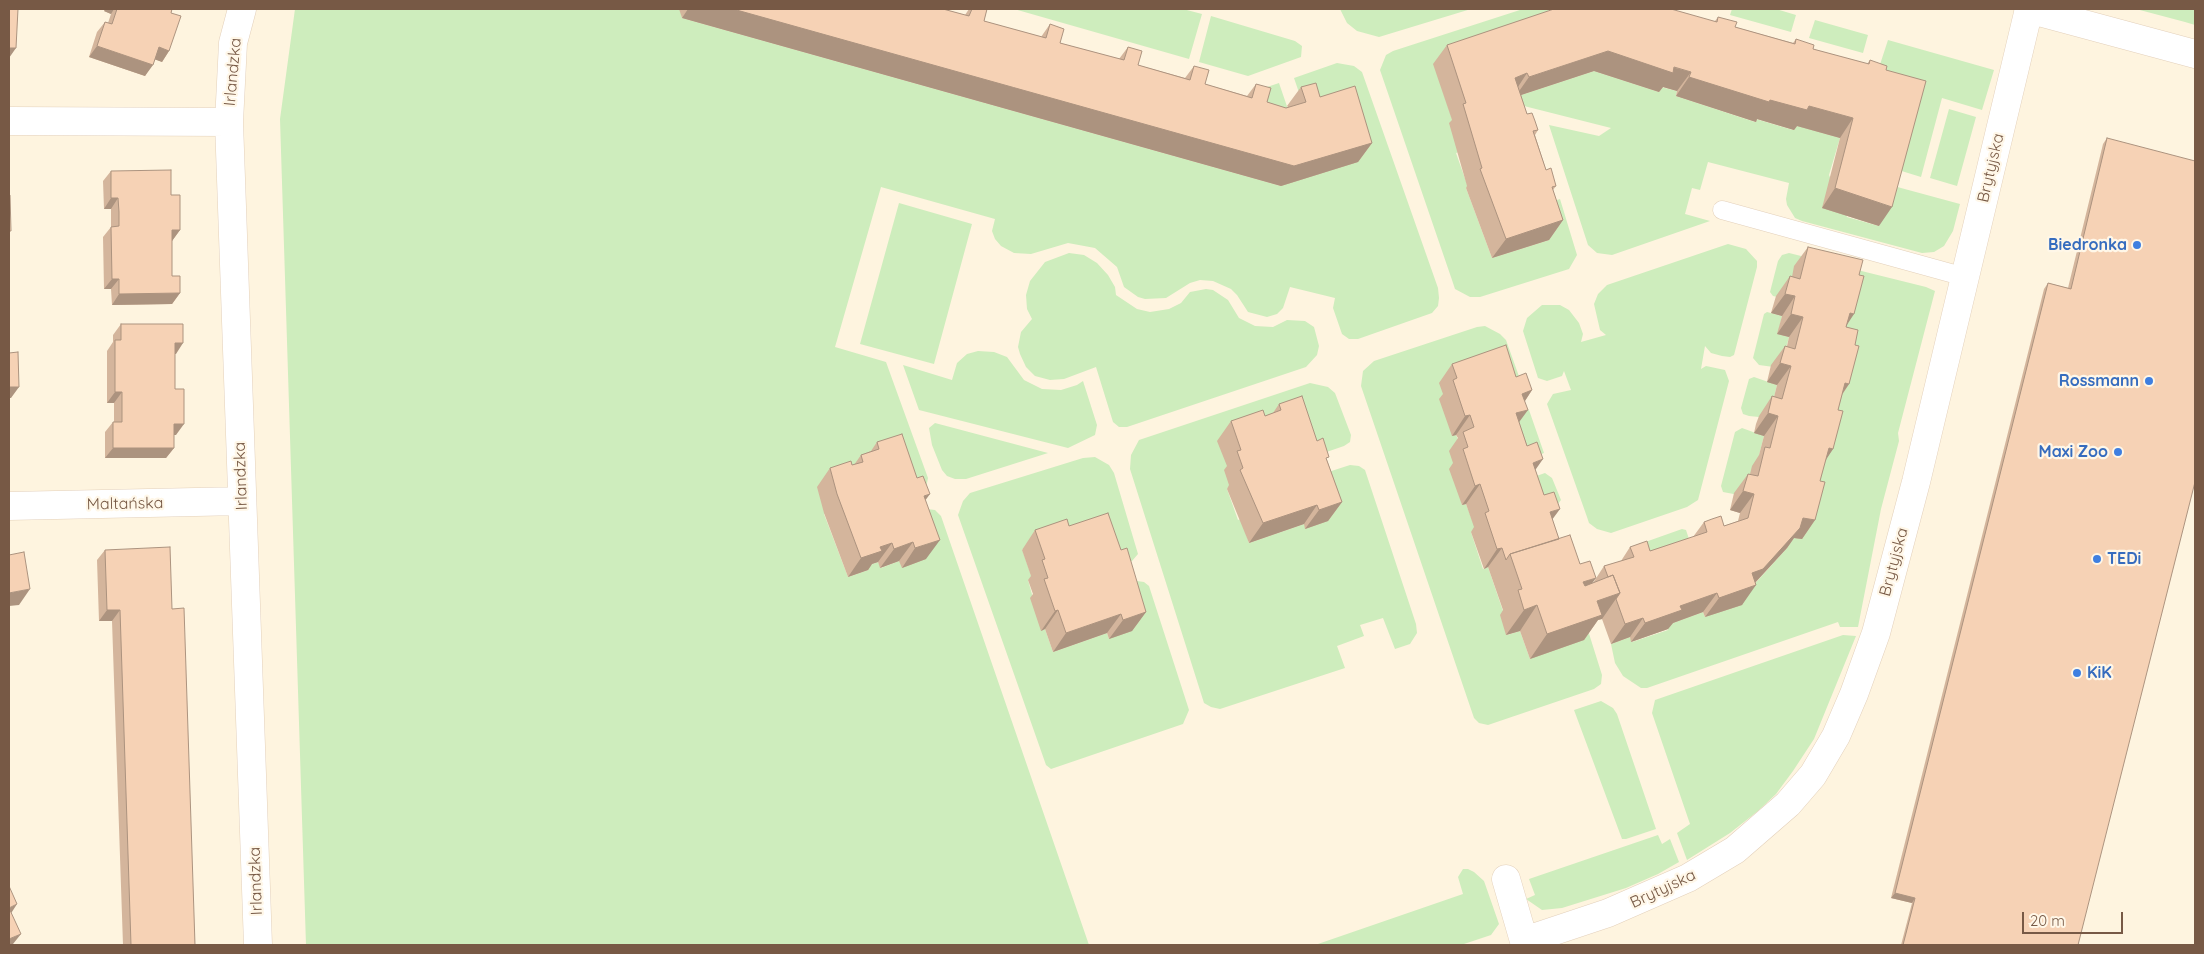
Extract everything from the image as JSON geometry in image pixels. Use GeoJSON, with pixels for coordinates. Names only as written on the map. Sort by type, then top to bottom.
{"type":"FeatureCollection","features":[{"type":"Feature","properties":{"kind":"street","name":"Irlandzka"},"geometry":{"type":"LineString","coordinates":[[242,9],[233,43],[229,122],[258,945]]}},
{"type":"Feature","properties":{"kind":"street"},"geometry":{"type":"LineString","coordinates":[[2029,9],[2195,54]]}},
{"type":"Feature","properties":{"kind":"street","name":"Brytyjska"},"geometry":{"type":"LineString","coordinates":[[1506,879],[1518,943],[1608,913],[1688,878],[1735,850],[1765,826],[1813,774],[1839,728],[1876,633],[1965,277],[2029,9]]}},
{"type":"Feature","properties":{"kind":"street"},"geometry":{"type":"LineString","coordinates":[[9,121],[229,122]]}},
{"type":"Feature","properties":{"kind":"street","name":"Maltańska"},"geometry":{"type":"LineString","coordinates":[[9,506],[242,501]]}},
{"type":"Feature","properties":{"kind":"lane"},"geometry":{"type":"LineString","coordinates":[[1722,210],[1965,277]]}},
{"type":"Feature","properties":{"kind":"green space"},"geometry":{"type":"Polygon","coordinates":[[[295,9],[680,9],[682,18],[1281,186],[1307,116],[1294,78],[1337,63],[1354,66],[1362,72],[1438,288],[1439,298],[1438,306],[1432,313],[1358,339],[1349,339],[1342,334],[1333,308],[1335,298],[1290,287],[1283,308],[1277,314],[1267,317],[1248,312],[1231,289],[1213,281],[1200,280],[1190,283],[1166,298],[1145,299],[1138,297],[1124,287],[1117,267],[1095,248],[1068,243],[1031,254],[1014,253],[1001,246],[995,239],[992,231],[995,219],[881,187],[835,347],[886,362],[928,478],[925,487],[824,514],[848,577],[868,570],[867,566],[878,562],[881,568],[899,561],[927,509],[935,510],[941,516],[1089,945],[306,945],[280,119],[295,9]]]}},
{"type":"Feature","properties":{"kind":"green space"},"geometry":{"type":"Polygon","coordinates":[[[1014,9],[1183,9],[1202,14],[1189,59],[1014,9]]]}},
{"type":"Feature","properties":{"kind":"green space"},"geometry":{"type":"Polygon","coordinates":[[[1340,9],[1471,9],[1379,37],[1357,31],[1347,23],[1340,9]]]}},
{"type":"Feature","properties":{"kind":"green space"},"geometry":{"type":"Polygon","coordinates":[[[1523,9],[1548,9],[1552,19],[1434,64],[1453,122],[1459,152],[1456,153],[1468,187],[1466,188],[1492,258],[1549,240],[1538,206],[1560,199],[1577,255],[1569,269],[1480,297],[1470,297],[1455,289],[1380,70],[1386,55],[1393,51],[1523,9]]]}},
{"type":"Feature","properties":{"kind":"green space"},"geometry":{"type":"Polygon","coordinates":[[[1732,9],[1776,9],[1796,15],[1791,32],[1730,15],[1732,9]]]}},
{"type":"Feature","properties":{"kind":"green space"},"geometry":{"type":"Polygon","coordinates":[[[2136,9],[2195,9],[2195,25],[2185,22],[2136,9]]]}},
{"type":"Feature","properties":{"kind":"green space"},"geometry":{"type":"Polygon","coordinates":[[[1211,16],[1295,41],[1302,46],[1301,57],[1248,76],[1199,62],[1211,16]]]}},
{"type":"Feature","properties":{"kind":"green space"},"geometry":{"type":"Polygon","coordinates":[[[1815,20],[1868,35],[1863,53],[1809,38],[1815,20]]]}},
{"type":"Feature","properties":{"kind":"green space"},"geometry":{"type":"Polygon","coordinates":[[[1888,40],[1994,70],[1982,110],[1942,98],[1921,177],[1895,169],[1872,89],[1888,40]]]}},
{"type":"Feature","properties":{"kind":"green space"},"geometry":{"type":"Polygon","coordinates":[[[1594,71],[1659,92],[1661,87],[1677,91],[1676,96],[1755,122],[1756,119],[1793,130],[1795,125],[1840,138],[1829,175],[1847,217],[1879,226],[1890,185],[1960,204],[1953,231],[1944,246],[1934,252],[1922,253],[1802,221],[1795,218],[1787,205],[1786,199],[1789,183],[1708,162],[1700,190],[1692,188],[1685,214],[1710,221],[1612,255],[1597,253],[1588,245],[1549,125],[1599,136],[1611,128],[1524,106],[1515,97],[1594,71]]]}},
{"type":"Feature","properties":{"kind":"green space"},"geometry":{"type":"Polygon","coordinates":[[[1279,83],[1292,121],[1272,127],[1264,88],[1279,83]]]}},
{"type":"Feature","properties":{"kind":"green space"},"geometry":{"type":"Polygon","coordinates":[[[1949,109],[1976,117],[1957,186],[1930,178],[1949,109]]]}},
{"type":"Feature","properties":{"kind":"green space"},"geometry":{"type":"Polygon","coordinates":[[[899,203],[972,224],[934,364],[860,344],[899,203]]]}},
{"type":"Feature","properties":{"kind":"green space"},"geometry":{"type":"Polygon","coordinates":[[[1728,244],[1746,249],[1757,261],[1757,267],[1734,355],[1730,357],[1711,353],[1705,346],[1701,369],[1706,366],[1725,370],[1729,381],[1698,500],[1687,507],[1611,533],[1597,529],[1589,523],[1547,404],[1553,394],[1571,390],[1564,371],[1562,376],[1547,381],[1538,378],[1523,331],[1527,318],[1542,305],[1560,305],[1569,310],[1579,323],[1583,334],[1581,342],[1606,335],[1600,330],[1594,304],[1598,294],[1607,285],[1728,244]]]}},
{"type":"Feature","properties":{"kind":"green space"},"geometry":{"type":"Polygon","coordinates":[[[1069,253],[1084,255],[1097,263],[1108,275],[1115,287],[1116,295],[1137,309],[1150,312],[1169,309],[1181,303],[1190,292],[1206,289],[1213,290],[1228,300],[1239,318],[1255,326],[1273,327],[1287,320],[1305,321],[1314,327],[1319,346],[1317,355],[1306,367],[1127,427],[1119,427],[1113,422],[1096,367],[1064,379],[1050,380],[1035,376],[1026,367],[1020,354],[1018,347],[1021,332],[1032,319],[1027,309],[1026,295],[1030,281],[1045,262],[1069,253]]]}},
{"type":"Feature","properties":{"kind":"green space"},"geometry":{"type":"Polygon","coordinates":[[[1789,253],[1926,287],[1935,291],[1898,433],[1899,441],[1881,509],[1858,627],[1840,627],[1838,622],[1647,688],[1641,688],[1623,676],[1615,663],[1611,644],[1630,637],[1632,642],[1668,630],[1667,625],[1703,612],[1705,617],[1750,589],[1787,548],[1790,537],[1811,502],[1786,299],[1773,296],[1770,292],[1778,261],[1782,255],[1789,253]]]}},
{"type":"Feature","properties":{"kind":"green space"},"geometry":{"type":"Polygon","coordinates":[[[1767,312],[1782,316],[1778,334],[1789,337],[1781,368],[1759,365],[1753,358],[1764,314],[1767,312]]]}},
{"type":"Feature","properties":{"kind":"green space"},"geometry":{"type":"Polygon","coordinates":[[[1485,326],[1500,334],[1506,340],[1521,382],[1456,435],[1461,446],[1454,466],[1462,505],[1466,504],[1476,530],[1471,532],[1483,569],[1488,567],[1504,614],[1507,635],[1520,631],[1530,659],[1586,624],[1602,675],[1601,684],[1594,689],[1488,725],[1479,723],[1474,718],[1361,386],[1363,371],[1374,361],[1485,326]]]}},
{"type":"Feature","properties":{"kind":"green space"},"geometry":{"type":"Polygon","coordinates":[[[978,351],[994,352],[1007,357],[1024,380],[1042,389],[1061,390],[1083,381],[1097,425],[1095,435],[1068,448],[919,410],[903,365],[952,380],[957,363],[967,354],[978,351]]]}},
{"type":"Feature","properties":{"kind":"green space"},"geometry":{"type":"Polygon","coordinates":[[[1754,377],[1777,385],[1769,418],[1743,414],[1741,408],[1749,379],[1754,377]]]}},
{"type":"Feature","properties":{"kind":"green space"},"geometry":{"type":"Polygon","coordinates":[[[1310,383],[1328,387],[1335,393],[1351,435],[1350,442],[1344,446],[1309,458],[1228,469],[1230,487],[1227,489],[1238,520],[1241,519],[1249,543],[1304,524],[1316,476],[1350,465],[1359,466],[1365,470],[1416,624],[1417,633],[1410,644],[1395,649],[1383,618],[1360,625],[1364,636],[1337,646],[1345,668],[1220,709],[1211,707],[1204,703],[1130,469],[1131,455],[1139,440],[1310,383]]]}},
{"type":"Feature","properties":{"kind":"green space"},"geometry":{"type":"Polygon","coordinates":[[[1526,408],[1529,410],[1544,453],[1514,465],[1514,429],[1526,408]]]}},
{"type":"Feature","properties":{"kind":"green space"},"geometry":{"type":"Polygon","coordinates":[[[935,423],[1048,453],[966,479],[955,479],[947,476],[942,470],[932,445],[929,428],[935,423]]]}},
{"type":"Feature","properties":{"kind":"green space"},"geometry":{"type":"Polygon","coordinates":[[[1742,428],[1764,436],[1756,467],[1744,496],[1723,492],[1721,486],[1735,432],[1742,428]]]}},
{"type":"Feature","properties":{"kind":"green space"},"geometry":{"type":"Polygon","coordinates":[[[1095,457],[1109,465],[1114,473],[1138,554],[1132,561],[1113,568],[1022,549],[1032,578],[1028,580],[1042,630],[1045,629],[1053,652],[1107,633],[1109,639],[1137,581],[1144,582],[1149,586],[1189,710],[1183,724],[1051,769],[1046,765],[958,515],[963,501],[970,493],[1083,458],[1095,457]]]}},
{"type":"Feature","properties":{"kind":"green space"},"geometry":{"type":"Polygon","coordinates":[[[1545,473],[1552,478],[1561,500],[1558,504],[1519,482],[1545,473]]]}},
{"type":"Feature","properties":{"kind":"green space"},"geometry":{"type":"Polygon","coordinates":[[[1682,529],[1686,530],[1693,551],[1637,571],[1630,550],[1634,546],[1682,529]]]}},
{"type":"Feature","properties":{"kind":"green space"},"geometry":{"type":"Polygon","coordinates":[[[1843,635],[1856,636],[1814,739],[1793,771],[1776,794],[1758,811],[1730,833],[1687,860],[1677,833],[1690,824],[1652,713],[1655,700],[1843,635]]]}},
{"type":"Feature","properties":{"kind":"green space"},"geometry":{"type":"Polygon","coordinates":[[[1601,701],[1613,708],[1617,714],[1656,829],[1626,839],[1622,839],[1574,710],[1601,701]]]}},
{"type":"Feature","properties":{"kind":"green space"},"geometry":{"type":"Polygon","coordinates":[[[1658,835],[1662,844],[1670,839],[1679,862],[1658,874],[1626,888],[1562,908],[1542,910],[1526,899],[1535,895],[1529,879],[1658,835]]]}},
{"type":"Feature","properties":{"kind":"green space"},"geometry":{"type":"Polygon","coordinates":[[[1463,869],[1474,872],[1484,881],[1499,924],[1491,935],[1461,945],[1315,945],[1463,894],[1458,877],[1463,869]]]}},
{"type":"Feature","properties":{"kind":"building"},"geometry":{"type":"Polygon","coordinates":[[[9,9],[18,9],[16,48],[9,48],[9,9]]]}},
{"type":"Feature","properties":{"kind":"building"},"geometry":{"type":"Polygon","coordinates":[[[117,9],[172,9],[171,13],[181,16],[169,51],[159,47],[153,65],[97,46],[105,22],[112,24],[117,9]]]}},
{"type":"Feature","properties":{"kind":"building"},"geometry":{"type":"Polygon","coordinates":[[[733,9],[943,9],[969,16],[972,9],[987,9],[984,21],[1046,38],[1050,24],[1064,29],[1060,43],[1124,60],[1128,47],[1142,51],[1138,65],[1190,80],[1194,66],[1209,70],[1205,84],[1252,98],[1256,84],[1271,88],[1267,102],[1286,108],[1306,102],[1301,87],[1316,83],[1320,97],[1355,86],[1372,143],[1294,166],[733,9]]]}},
{"type":"Feature","properties":{"kind":"building"},"geometry":{"type":"Polygon","coordinates":[[[1554,9],[1671,9],[1717,22],[1718,17],[1737,22],[1735,27],[1795,44],[1796,39],[1814,45],[1813,49],[1869,64],[1870,60],[1887,66],[1886,70],[1926,81],[1892,207],[1835,188],[1853,118],[1809,106],[1807,110],[1770,100],[1769,102],[1689,77],[1691,72],[1674,67],[1673,73],[1608,51],[1529,77],[1527,73],[1515,78],[1527,114],[1532,113],[1535,121],[1538,130],[1533,131],[1546,170],[1551,168],[1556,186],[1552,187],[1563,220],[1506,239],[1480,169],[1482,168],[1463,104],[1466,103],[1447,45],[1554,9]]]}},
{"type":"Feature","properties":{"kind":"building"},"geometry":{"type":"Polygon","coordinates":[[[2107,138],[2195,161],[2195,482],[2078,945],[1903,945],[1915,898],[1895,893],[2048,283],[2071,289],[2107,138]]]}},
{"type":"Feature","properties":{"kind":"building"},"geometry":{"type":"Polygon","coordinates":[[[171,170],[171,195],[180,195],[180,230],[172,230],[172,276],[180,276],[180,293],[119,294],[119,279],[112,279],[111,227],[119,226],[119,212],[118,198],[111,198],[111,171],[171,170]]]}},
{"type":"Feature","properties":{"kind":"building"},"geometry":{"type":"Polygon","coordinates":[[[10,195],[11,231],[9,231],[10,195]]]}},
{"type":"Feature","properties":{"kind":"building"},"geometry":{"type":"Polygon","coordinates":[[[1808,247],[1863,260],[1859,275],[1864,276],[1854,314],[1850,313],[1846,327],[1858,330],[1855,345],[1859,346],[1849,384],[1845,383],[1838,410],[1843,411],[1833,449],[1829,448],[1820,481],[1825,482],[1815,520],[1803,518],[1800,528],[1763,569],[1752,573],[1756,585],[1719,598],[1717,593],[1680,606],[1682,610],[1645,623],[1643,618],[1625,624],[1616,599],[1620,593],[1613,575],[1608,577],[1604,566],[1634,557],[1630,547],[1647,541],[1650,551],[1707,532],[1704,522],[1721,516],[1724,526],[1748,518],[1754,494],[1743,491],[1748,474],[1758,476],[1765,447],[1770,448],[1778,416],[1768,413],[1772,396],[1782,399],[1791,366],[1780,363],[1785,346],[1795,349],[1803,317],[1791,314],[1795,296],[1785,294],[1790,276],[1800,279],[1808,247]]]}},
{"type":"Feature","properties":{"kind":"building"},"geometry":{"type":"Polygon","coordinates":[[[121,324],[183,324],[183,343],[175,343],[175,389],[184,389],[184,424],[174,424],[174,448],[113,448],[113,422],[122,422],[122,392],[115,392],[115,340],[121,340],[121,324]]]}},
{"type":"Feature","properties":{"kind":"building"},"geometry":{"type":"Polygon","coordinates":[[[1506,345],[1516,377],[1526,373],[1532,390],[1522,394],[1528,410],[1516,413],[1527,446],[1537,442],[1543,459],[1533,463],[1544,495],[1554,492],[1560,509],[1550,512],[1559,539],[1510,554],[1506,560],[1502,548],[1497,549],[1485,513],[1489,511],[1480,484],[1475,486],[1463,449],[1468,447],[1463,432],[1474,427],[1470,415],[1465,416],[1453,380],[1457,378],[1452,364],[1506,345]]]}},
{"type":"Feature","properties":{"kind":"building"},"geometry":{"type":"Polygon","coordinates":[[[18,352],[19,387],[9,387],[9,353],[18,352]]]}},
{"type":"Feature","properties":{"kind":"building"},"geometry":{"type":"Polygon","coordinates":[[[1302,396],[1317,441],[1323,438],[1329,457],[1326,458],[1342,502],[1319,510],[1317,505],[1263,523],[1240,470],[1243,468],[1237,451],[1241,450],[1231,421],[1263,410],[1265,416],[1281,410],[1279,404],[1302,396]]]}},
{"type":"Feature","properties":{"kind":"building"},"geometry":{"type":"Polygon","coordinates":[[[902,434],[917,478],[923,476],[930,494],[924,496],[940,540],[915,548],[913,542],[894,549],[892,543],[880,547],[882,551],[861,558],[837,494],[830,468],[851,461],[852,465],[863,462],[861,455],[879,449],[877,442],[902,434]]]}},
{"type":"Feature","properties":{"kind":"building"},"geometry":{"type":"Polygon","coordinates":[[[1108,513],[1121,550],[1127,548],[1146,612],[1123,620],[1121,614],[1066,633],[1058,610],[1055,611],[1044,579],[1048,578],[1042,560],[1045,559],[1035,530],[1067,519],[1069,526],[1108,513]]]}},
{"type":"Feature","properties":{"kind":"building"},"geometry":{"type":"Polygon","coordinates":[[[1570,535],[1580,564],[1590,561],[1596,578],[1583,582],[1585,586],[1613,575],[1620,593],[1597,601],[1602,615],[1547,634],[1537,605],[1524,610],[1518,590],[1522,589],[1510,554],[1570,535]]]}},
{"type":"Feature","properties":{"kind":"building"},"geometry":{"type":"Polygon","coordinates":[[[170,547],[172,609],[184,608],[195,945],[131,945],[120,610],[107,610],[105,550],[170,547]]]}},
{"type":"Feature","properties":{"kind":"building"},"geometry":{"type":"Polygon","coordinates":[[[24,552],[30,589],[9,593],[9,555],[24,552]]]}},
{"type":"Feature","properties":{"kind":"building"},"geometry":{"type":"Polygon","coordinates":[[[9,886],[17,904],[9,908],[9,886]]]}},
{"type":"Feature","properties":{"kind":"building"},"geometry":{"type":"Polygon","coordinates":[[[9,908],[21,934],[9,939],[9,908]]]}},
{"type":"Feature","properties":{"kind":"place","name":"Biedronka"},"geometry":{"type":"Point","coordinates":[2137,245]}},
{"type":"Feature","properties":{"kind":"place","name":"Rossmann"},"geometry":{"type":"Point","coordinates":[2149,381]}},
{"type":"Feature","properties":{"kind":"place","name":"Maxi Zoo"},"geometry":{"type":"Point","coordinates":[2118,452]}},
{"type":"Feature","properties":{"kind":"place","name":"TEDi"},"geometry":{"type":"Point","coordinates":[2097,559]}},
{"type":"Feature","properties":{"kind":"place","name":"KiK"},"geometry":{"type":"Point","coordinates":[2077,673]}}]}
